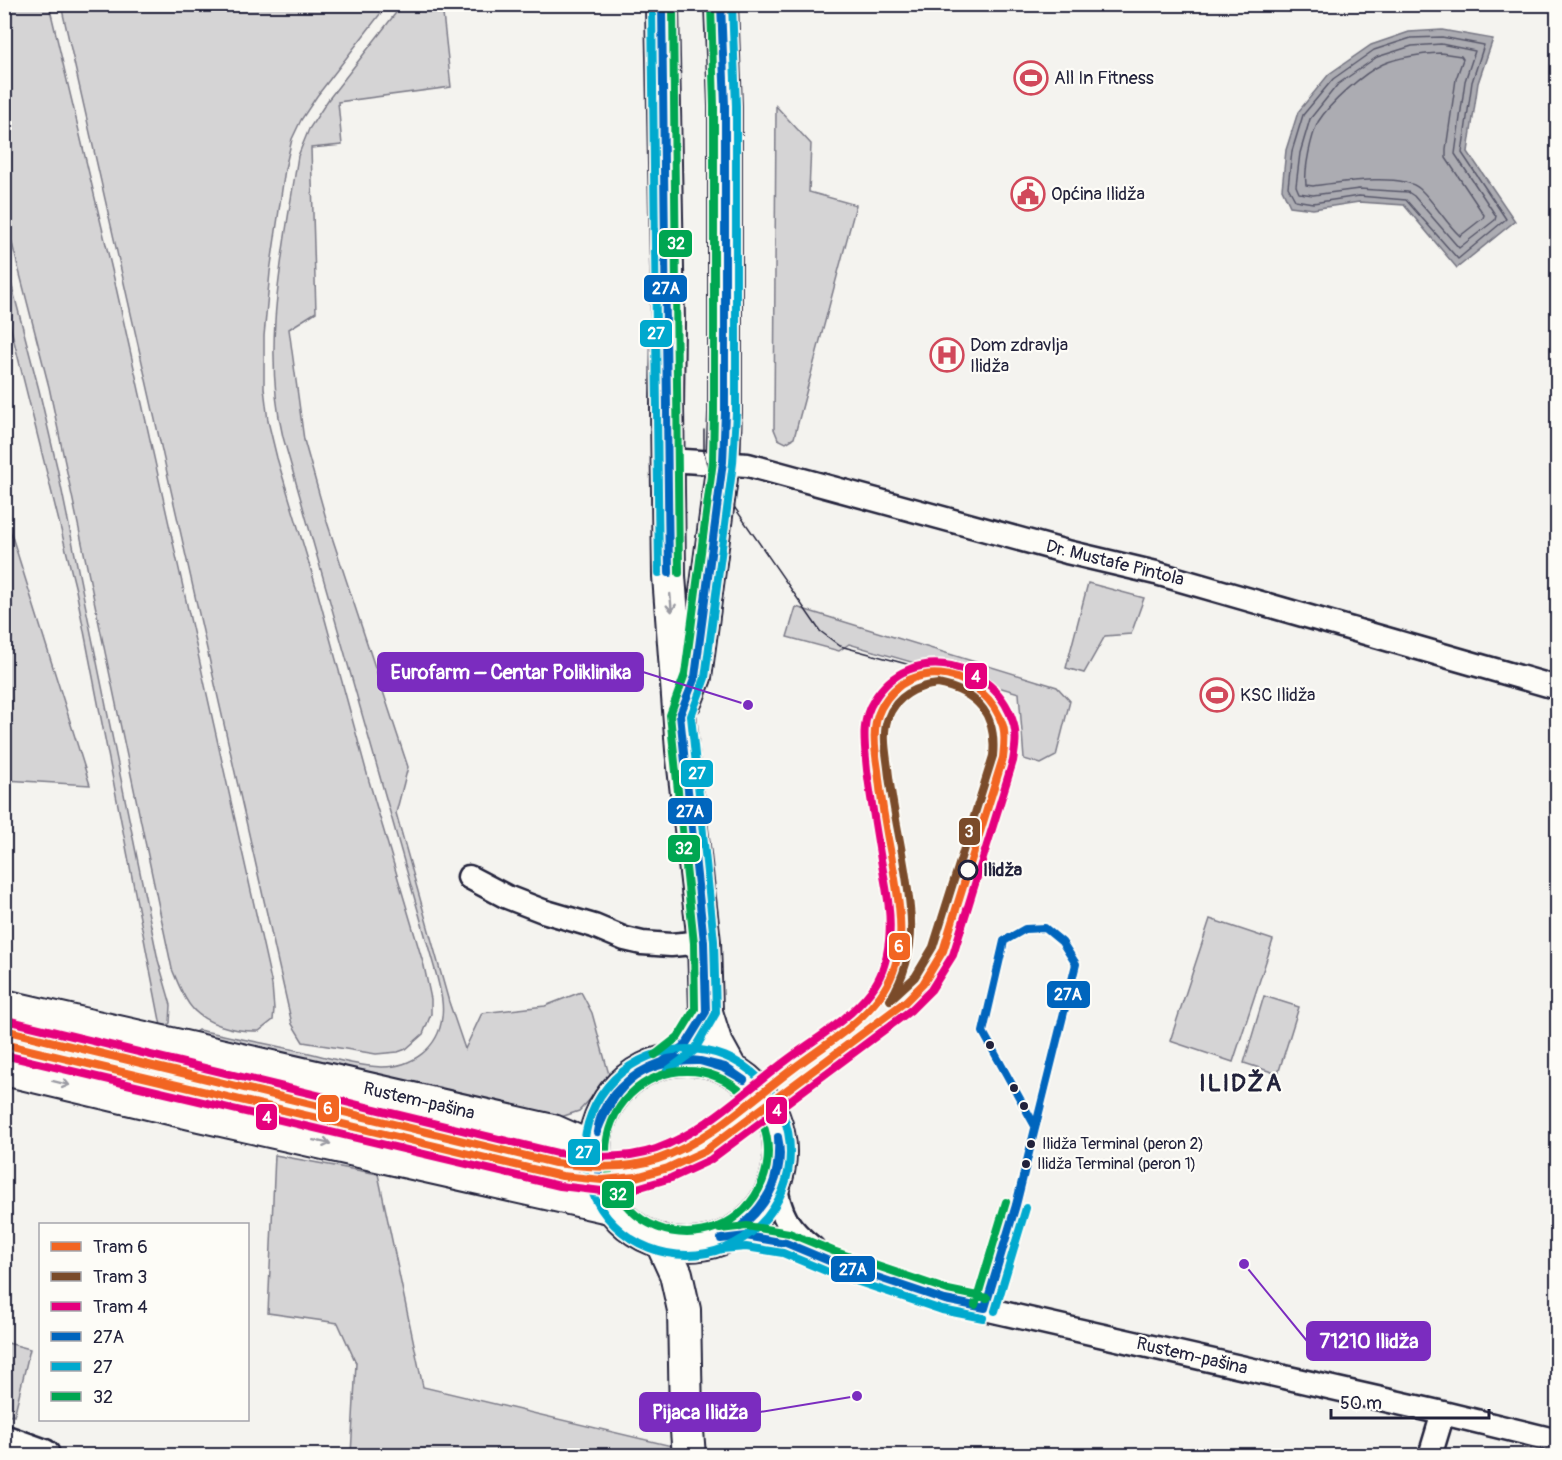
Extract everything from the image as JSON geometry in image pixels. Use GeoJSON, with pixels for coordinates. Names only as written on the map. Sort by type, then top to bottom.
{"type":"FeatureCollection","features":[{"type":"Feature","properties":{"kind":"main road"},"geometry":{"type":"LineString","coordinates":[[662,4],[669,576],[680,715],[704,942],[706,1012],[715,1041],[731,1070]]}},
{"type":"Feature","properties":{"kind":"main road"},"geometry":{"type":"LineString","coordinates":[[680,715],[695,677],[723,462],[725,128],[721,4]]}},
{"type":"Feature","properties":{"kind":"main road","name":"Rustem-pašina"},"geometry":{"type":"LineString","coordinates":[[4,1006],[553,1131],[578,1142],[594,1155]]}},
{"type":"Feature","properties":{"kind":"main road"},"geometry":{"type":"LineString","coordinates":[[661,1063],[686,1044],[706,1012]]}},
{"type":"Feature","properties":{"kind":"main road"},"geometry":{"type":"LineString","coordinates":[[684,1310],[700,1257],[716,1240],[744,1226],[763,1206],[775,1182],[780,1143],[776,1124],[759,1094],[746,1080],[731,1070],[709,1062],[685,1059],[661,1063],[639,1072],[620,1088],[606,1107],[597,1130],[594,1155],[599,1181],[613,1208],[626,1222],[642,1233],[661,1241],[677,1244],[716,1240]]}},
{"type":"Feature","properties":{"kind":"main road"},"geometry":{"type":"LineString","coordinates":[[4,1069],[613,1208]]}},
{"type":"Feature","properties":{"kind":"main road"},"geometry":{"type":"LineString","coordinates":[[553,1131],[571,1126],[606,1107]]}},
{"type":"Feature","properties":{"kind":"main road"},"geometry":{"type":"LineString","coordinates":[[661,1241],[676,1274],[684,1310],[689,1455]]}},
{"type":"Feature","properties":{"kind":"main road"},"geometry":{"type":"LineString","coordinates":[[4,1442],[43,1455]]}},
{"type":"Feature","properties":{"kind":"street","name":"Dr. Mustafe Pintola"},"geometry":{"type":"LineString","coordinates":[[668,460],[748,465],[1067,552],[1156,573],[1557,688]]}},
{"type":"Feature","properties":{"kind":"street"},"geometry":{"type":"LineString","coordinates":[[469,877],[543,911],[594,926],[625,939],[671,945],[704,942]]}},
{"type":"Feature","properties":{"kind":"street","name":"Rustem-pašina"},"geometry":{"type":"LineString","coordinates":[[775,1182],[778,1204],[794,1232],[829,1261]]}},
{"type":"Feature","properties":{"kind":"street","name":"Rustem-pašina"},"geometry":{"type":"LineString","coordinates":[[716,1240],[746,1236],[786,1243],[829,1261],[945,1300],[1557,1441]]}},
{"type":"Feature","properties":{"kind":"street"},"geometry":{"type":"LineString","coordinates":[[1430,1455],[1443,1413]]}},
{"type":"Feature","properties":{"kind":"shaded area"},"geometry":{"type":"Polygon","coordinates":[[[4,5],[49,5],[113,274],[272,985],[273,1020],[259,1031],[221,1026],[203,1017],[186,1000],[172,969],[49,387],[5,216],[4,5]]]}},
{"type":"Feature","properties":{"kind":"shaded area"},"geometry":{"type":"Polygon","coordinates":[[[61,5],[387,5],[317,96],[292,139],[285,169],[270,272],[264,336],[264,388],[268,421],[277,458],[317,590],[369,781],[424,966],[431,999],[431,1014],[423,1034],[406,1049],[398,1052],[376,1054],[303,1042],[292,1024],[61,5]]]}},
{"type":"Feature","properties":{"kind":"shaded area"},"geometry":{"type":"Polygon","coordinates":[[[402,5],[442,5],[451,87],[338,102],[342,145],[311,148],[316,312],[289,329],[304,440],[327,522],[408,767],[396,813],[449,1002],[465,1049],[482,1013],[545,1006],[581,992],[592,1013],[610,1078],[579,1111],[555,1119],[189,1036],[198,1030],[382,1067],[404,1064],[422,1054],[436,1038],[440,1028],[442,1007],[437,977],[283,437],[274,367],[277,296],[298,156],[309,129],[328,100],[402,5]]]}},
{"type":"Feature","properties":{"kind":"shaded area"},"geometry":{"type":"Polygon","coordinates":[[[776,106],[811,144],[809,192],[856,205],[794,438],[786,443],[778,439],[774,429],[776,106]]]}},
{"type":"Feature","properties":{"kind":"shaded area"},"geometry":{"type":"Polygon","coordinates":[[[4,256],[57,467],[158,960],[171,1005],[170,1023],[162,1031],[76,590],[5,305],[4,256]]]}},
{"type":"Feature","properties":{"kind":"shaded area"},"geometry":{"type":"Polygon","coordinates":[[[5,514],[90,785],[5,780],[5,514]]]}},
{"type":"Feature","properties":{"kind":"shaded area"},"geometry":{"type":"Polygon","coordinates":[[[1088,583],[1144,598],[1131,634],[1105,636],[1084,673],[1066,668],[1088,583]]]}},
{"type":"Feature","properties":{"kind":"shaded area"},"geometry":{"type":"Polygon","coordinates":[[[796,607],[1057,687],[1070,701],[1056,756],[1041,764],[1024,759],[1019,693],[849,644],[839,651],[787,637],[796,607]]]}},
{"type":"Feature","properties":{"kind":"shaded area"},"geometry":{"type":"Polygon","coordinates":[[[1210,919],[1273,940],[1233,1062],[1170,1041],[1210,919]]]}},
{"type":"Feature","properties":{"kind":"shaded area"},"geometry":{"type":"Polygon","coordinates":[[[1264,996],[1299,1007],[1278,1074],[1244,1063],[1264,996]]]}},
{"type":"Feature","properties":{"kind":"shaded area"},"geometry":{"type":"Polygon","coordinates":[[[275,1155],[378,1174],[423,1387],[676,1447],[675,1455],[351,1455],[356,1363],[338,1323],[268,1313],[275,1155]]]}},
{"type":"Feature","properties":{"kind":"shaded area"},"geometry":{"type":"Polygon","coordinates":[[[4,1342],[30,1349],[14,1416],[5,1413],[4,1342]]]}},
{"type":"Feature","properties":{"kind":"water"},"geometry":{"type":"Polygon","coordinates":[[[1442,30],[1493,39],[1478,83],[1468,152],[1515,221],[1457,268],[1404,205],[1359,202],[1313,209],[1290,206],[1282,189],[1286,150],[1298,112],[1329,74],[1371,45],[1409,32],[1442,30]]]}},
{"type":"Feature","properties":{"kind":"tram line"},"geometry":{"type":"LineString","coordinates":[[704,430],[704,452],[708,469],[820,631],[840,646],[940,673]]}},
{"type":"Feature","properties":{"kind":"tram line","name":"4"},"geometry":{"type":"LineString","coordinates":[[4,1055],[560,1186],[602,1191],[637,1188],[671,1178],[710,1160],[911,1010],[931,990],[953,955],[1013,761],[1016,738],[1014,725],[1005,703],[990,686],[972,673],[951,666],[930,665],[909,670],[890,681],[870,708],[864,734],[867,770],[890,920],[887,954],[878,980],[853,1011],[831,1028],[708,1121],[692,1132],[656,1149],[619,1156],[557,1153],[6,1020]]}},
{"type":"Feature","properties":{"kind":"tram line","name":"6"},"geometry":{"type":"LineString","coordinates":[[4,1030],[555,1163],[620,1166],[658,1159],[713,1131],[840,1035],[871,1007],[888,983],[898,955],[900,920],[882,804],[875,739],[878,715],[894,690],[910,679],[928,675],[947,675],[965,681],[981,692],[994,707],[1003,726],[1005,738],[1003,758],[943,951],[923,984],[905,1002],[705,1151],[668,1168],[636,1177],[602,1180],[562,1176],[4,1044]]}},
{"type":"Feature","properties":{"kind":"tram line","name":"3"},"geometry":{"type":"LineString","coordinates":[[938,684],[964,693],[982,708],[992,729],[993,756],[933,947],[915,977],[890,1000],[905,967],[910,944],[911,920],[906,873],[890,786],[885,730],[892,710],[902,698],[922,687],[938,684]]}},
{"type":"Feature","properties":{"kind":"transit line","name":"27"},"geometry":{"type":"LineString","coordinates":[[652,4],[659,573]]}},
{"type":"Feature","properties":{"kind":"transit line","name":"27A"},"geometry":{"type":"LineString","coordinates":[[662,4],[669,573]]}},
{"type":"Feature","properties":{"kind":"transit line","name":"32"},"geometry":{"type":"LineString","coordinates":[[673,4],[679,573]]}},
{"type":"Feature","properties":{"kind":"transit line","name":"32"},"geometry":{"type":"LineString","coordinates":[[655,1055],[678,1037],[695,1009],[694,943],[670,715],[685,674],[713,461],[714,106],[711,4]]}},
{"type":"Feature","properties":{"kind":"transit line","name":"27A"},"geometry":{"type":"LineString","coordinates":[[661,1063],[686,1044],[706,1012],[704,942],[680,715],[695,677],[723,462],[725,106],[721,4]]}},
{"type":"Feature","properties":{"kind":"transit line","name":"27"},"geometry":{"type":"LineString","coordinates":[[667,1071],[694,1051],[716,1013],[714,941],[691,716],[705,678],[733,463],[736,413],[736,106],[732,4]]}},
{"type":"Feature","properties":{"kind":"transit line","name":"27A"},"geometry":{"type":"LineString","coordinates":[[985,1308],[1016,1205],[1076,964],[1062,942],[1045,928],[1025,929],[1004,941],[983,1032],[1035,1126]]}},
{"type":"Feature","properties":{"kind":"transit line","name":"27"},"geometry":{"type":"LineString","coordinates":[[687,1049],[717,1053],[736,1061],[760,1079],[778,1103],[786,1122],[790,1152],[786,1182],[778,1201],[760,1225],[736,1243],[717,1251],[687,1255],[657,1251],[638,1243],[614,1225],[596,1201],[588,1182],[584,1152],[588,1122],[596,1103],[614,1079],[638,1061],[657,1053],[687,1049]]}},
{"type":"Feature","properties":{"kind":"transit line","name":"27A"},"geometry":{"type":"LineString","coordinates":[[597,1132],[611,1098],[640,1072],[667,1061],[700,1061]]}},
{"type":"Feature","properties":{"kind":"transit line","name":"27A"},"geometry":{"type":"LineString","coordinates":[[597,1132],[614,1099],[635,1077],[663,1064],[700,1061]]}},
{"type":"Feature","properties":{"kind":"transit line","name":"27A"},"geometry":{"type":"LineString","coordinates":[[700,1061],[725,1067],[744,1080]]}},
{"type":"Feature","properties":{"kind":"transit line","name":"27A"},"geometry":{"type":"LineString","coordinates":[[700,1061],[723,1068],[744,1080]]}},
{"type":"Feature","properties":{"kind":"transit line","name":"32"},"geometry":{"type":"LineString","coordinates":[[687,1071],[718,1077],[744,1095],[762,1121],[768,1152],[762,1183],[744,1209],[718,1227],[687,1233],[656,1227],[630,1209],[612,1183],[606,1152],[612,1121],[630,1095],[656,1077],[687,1071]]}},
{"type":"Feature","properties":{"kind":"transit line","name":"27A"},"geometry":{"type":"LineString","coordinates":[[740,1227],[759,1207],[771,1187],[777,1165],[778,1137]]}},
{"type":"Feature","properties":{"kind":"transit line","name":"27A"},"geometry":{"type":"LineString","coordinates":[[740,1227],[759,1209],[772,1187],[779,1163],[778,1137]]}},
{"type":"Feature","properties":{"kind":"transit line","name":"27A"},"geometry":{"type":"LineString","coordinates":[[595,1156],[601,1185],[612,1203]]}},
{"type":"Feature","properties":{"kind":"transit line","name":"27A"},"geometry":{"type":"LineString","coordinates":[[595,1156],[602,1189],[612,1203]]}},
{"type":"Feature","properties":{"kind":"transit line","name":"32"},"geometry":{"type":"LineString","coordinates":[[975,1305],[1006,1202]]}},
{"type":"Feature","properties":{"kind":"transit line","name":"27"},"geometry":{"type":"LineString","coordinates":[[995,1311],[1026,1208]]}},
{"type":"Feature","properties":{"kind":"transit line","name":"32"},"geometry":{"type":"LineString","coordinates":[[720,1229],[747,1226],[789,1233],[833,1251],[948,1290],[987,1298]]}},
{"type":"Feature","properties":{"kind":"transit line","name":"27A"},"geometry":{"type":"LineString","coordinates":[[721,1239],[746,1236],[786,1243],[829,1261],[945,1300],[985,1308]]}},
{"type":"Feature","properties":{"kind":"transit line","name":"27"},"geometry":{"type":"LineString","coordinates":[[722,1249],[746,1247],[783,1253],[826,1271],[942,1310],[983,1318]]}},
{"type":"Feature","properties":{"kind":"place","name":"All In Fitness"},"geometry":{"type":"Point","coordinates":[1031,78]}},
{"type":"Feature","properties":{"kind":"place","name":"Općina Ilidža"},"geometry":{"type":"Point","coordinates":[1028,194]}},
{"type":"Feature","properties":{"kind":"place","name":"Dom zdravlja Ilidža"},"geometry":{"type":"Point","coordinates":[947,355]}},
{"type":"Feature","properties":{"kind":"place","name":"KSC Ilidža"},"geometry":{"type":"Point","coordinates":[1217,695]}},
{"type":"Feature","properties":{"kind":"place","name":"Eurofarm – Centar Poliklinika"},"geometry":{"type":"Point","coordinates":[748,705]}},
{"type":"Feature","properties":{"kind":"place","name":"Ilidža"},"geometry":{"type":"Point","coordinates":[968,870]}},
{"type":"Feature","properties":{"kind":"place","name":"Ilidža Terminal (peron 2)"},"geometry":{"type":"Point","coordinates":[1031,1144]}},
{"type":"Feature","properties":{"kind":"place","name":"Ilidža Terminal (peron 1)"},"geometry":{"type":"Point","coordinates":[1026,1164]}},
{"type":"Feature","properties":{"kind":"place","name":"71210 Ilidža"},"geometry":{"type":"Point","coordinates":[1244,1264]}},
{"type":"Feature","properties":{"kind":"place","name":"Pijaca Ilidža"},"geometry":{"type":"Point","coordinates":[857,1396]}},
{"type":"Feature","properties":{"kind":"district","name":"ILIDŽA"},"geometry":{"type":"Point","coordinates":[1241,1083]}}]}
